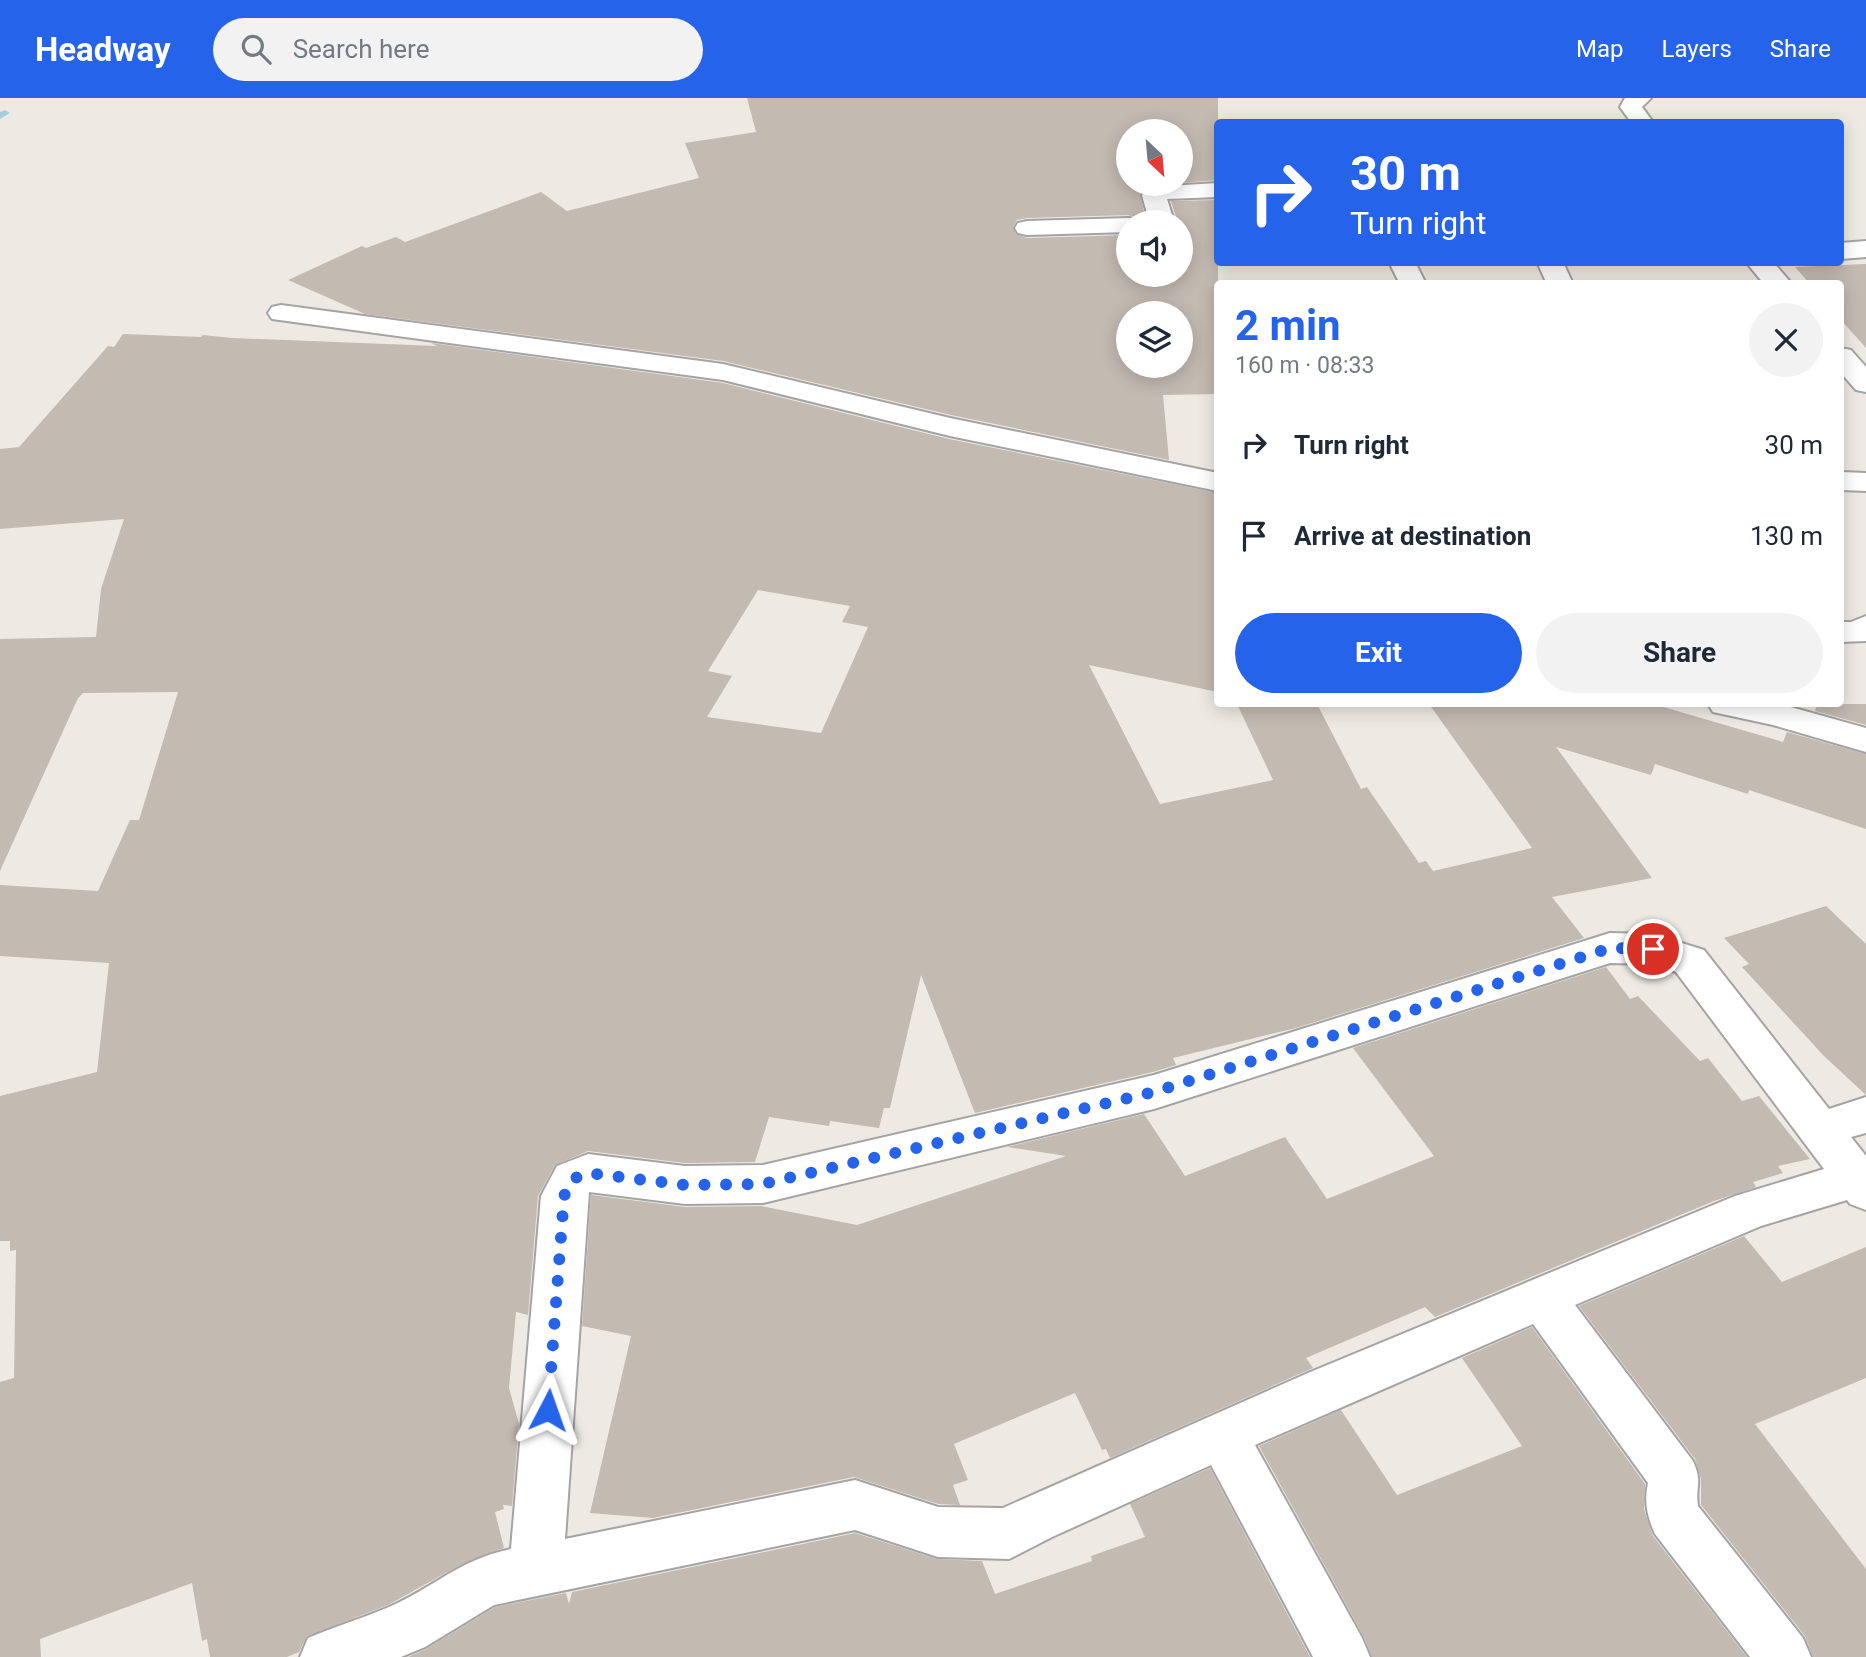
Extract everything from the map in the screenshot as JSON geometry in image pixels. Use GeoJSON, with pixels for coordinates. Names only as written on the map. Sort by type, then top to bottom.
{"type":"FeatureCollection","features":[{"type":"Feature","properties":{"kind":"street"},"geometry":{"type":"LineString","coordinates":[[1640,98],[1632,107],[1641,119]]}},
{"type":"Feature","properties":{"kind":"street"},"geometry":{"type":"LineString","coordinates":[[1159,210],[1154,195],[1159,192],[1214,190]]}},
{"type":"Feature","properties":{"kind":"street"},"geometry":{"type":"LineString","coordinates":[[1027,228],[1116,225]]}},
{"type":"Feature","properties":{"kind":"street"},"geometry":{"type":"LineString","coordinates":[[1844,251],[1866,249]]}},
{"type":"Feature","properties":{"kind":"street"},"geometry":{"type":"LineString","coordinates":[[1762,266],[1775,280]]}},
{"type":"Feature","properties":{"kind":"street"},"geometry":{"type":"LineString","coordinates":[[281,313],[723,372],[950,427],[1214,479]]}},
{"type":"Feature","properties":{"kind":"street"},"geometry":{"type":"LineString","coordinates":[[1844,359],[1866,384]]}},
{"type":"Feature","properties":{"kind":"street"},"geometry":{"type":"LineString","coordinates":[[1844,481],[1866,482]]}},
{"type":"Feature","properties":{"kind":"street"},"geometry":{"type":"LineString","coordinates":[[1860,628],[1862,603],[1866,600]]}},
{"type":"Feature","properties":{"kind":"street"},"geometry":{"type":"LineString","coordinates":[[1740,707],[1776,714],[1866,740]]}},
{"type":"Feature","properties":{"kind":"street"},"geometry":{"type":"LineString","coordinates":[[327,1657],[406,1628],[485,1581],[536,1571],[855,1505],[937,1532],[1009,1534],[1034,1519],[1222,1435],[1751,1210],[1862,1185],[1690,961],[1653,949],[1610,948],[1154,1092],[763,1184],[685,1185],[588,1173],[573,1179],[564,1196],[536,1571]]}},
{"type":"Feature","properties":{"kind":"street"},"geometry":{"type":"LineString","coordinates":[[1820,1130],[1866,1115]]}},
{"type":"Feature","properties":{"kind":"street"},"geometry":{"type":"LineString","coordinates":[[1542,1298],[1675,1479],[1671,1496],[1673,1516],[1784,1657]]}},
{"type":"Feature","properties":{"kind":"street"},"geometry":{"type":"LineString","coordinates":[[1222,1435],[1343,1657]]}},
{"type":"Feature","properties":{"kind":"building"},"geometry":{"type":"Polygon","coordinates":[[[747,98],[1218,98],[1218,119],[1214,119],[1214,180],[1194,182],[1194,119],[1116,119],[1116,196],[1141,196],[1144,210],[1116,210],[1116,215],[1027,218],[1017,220],[1013,227],[1016,234],[1027,238],[1116,235],[1116,287],[1193,287],[1193,210],[1174,210],[1171,201],[1214,200],[1214,266],[1218,266],[1218,280],[1214,280],[1214,394],[1163,395],[1169,460],[951,415],[723,361],[365,314],[288,280],[362,246],[366,248],[396,237],[405,242],[541,192],[567,211],[699,178],[685,143],[756,132],[747,98]]]}},
{"type":"Feature","properties":{"kind":"building"},"geometry":{"type":"Polygon","coordinates":[[[1866,264],[1866,348],[1844,323],[1844,280],[1806,280],[1795,267],[1866,264]]]}},
{"type":"Feature","properties":{"kind":"building"},"geometry":{"type":"Polygon","coordinates":[[[123,334],[437,346],[431,343],[723,383],[949,439],[1214,492],[1214,691],[1089,665],[1160,804],[1273,780],[1238,707],[1319,707],[1361,789],[1367,787],[1419,863],[1426,861],[1433,871],[1532,848],[1431,707],[1663,707],[1783,742],[1787,732],[1866,754],[1866,829],[1749,790],[1748,794],[1655,764],[1651,775],[1556,747],[1652,878],[1552,897],[1584,938],[1296,1028],[1173,1058],[1176,1065],[1153,1072],[975,1113],[921,975],[890,1108],[884,1108],[879,1128],[830,1121],[829,1126],[769,1117],[755,1162],[685,1163],[588,1151],[555,1165],[538,1196],[528,1315],[516,1312],[509,1388],[519,1424],[512,1506],[503,1505],[504,1509],[495,1512],[504,1548],[460,1565],[388,1605],[307,1636],[299,1652],[287,1657],[210,1657],[207,1639],[202,1641],[192,1583],[40,1639],[41,1657],[0,1657],[0,1382],[14,1378],[16,1250],[10,1251],[10,1241],[0,1241],[0,1096],[97,1072],[109,963],[0,956],[0,885],[98,891],[130,820],[139,820],[178,692],[83,693],[78,698],[0,871],[0,639],[96,637],[101,589],[124,519],[0,529],[0,449],[19,447],[108,346],[114,347],[123,334]],[[758,590],[708,671],[732,676],[707,717],[821,733],[868,627],[842,622],[850,606],[758,590]]]}},
{"type":"Feature","properties":{"kind":"building"},"geometry":{"type":"Polygon","coordinates":[[[1866,704],[1866,725],[1815,711],[1816,707],[1866,704]]]}},
{"type":"Feature","properties":{"kind":"building"},"geometry":{"type":"Polygon","coordinates":[[[1826,906],[1866,944],[1866,1095],[1824,1056],[1742,967],[1749,964],[1724,938],[1826,906]]]}},
{"type":"Feature","properties":{"kind":"building"},"geometry":{"type":"Polygon","coordinates":[[[1606,967],[1630,999],[1638,996],[1700,1061],[1708,1058],[1742,1101],[1759,1096],[1810,1159],[1778,1166],[1783,1173],[1753,1182],[1756,1187],[1714,1201],[1435,1317],[1425,1307],[1306,1358],[1313,1368],[1110,1458],[1106,1449],[1102,1450],[1075,1393],[954,1444],[968,1480],[953,1485],[960,1505],[938,1504],[854,1477],[653,1518],[590,1513],[631,1336],[582,1326],[591,1195],[685,1207],[761,1206],[857,1225],[1066,1156],[1007,1147],[1144,1114],[1185,1176],[1285,1137],[1327,1199],[1434,1156],[1353,1048],[1606,967]]]}},
{"type":"Feature","properties":{"kind":"building"},"geometry":{"type":"Polygon","coordinates":[[[1744,1236],[1782,1282],[1866,1247],[1866,1378],[1755,1424],[1866,1569],[1866,1657],[1813,1657],[1805,1636],[1701,1505],[1701,1479],[1695,1459],[1579,1306],[1744,1236]]]}},
{"type":"Feature","properties":{"kind":"building"},"geometry":{"type":"Polygon","coordinates":[[[1532,1327],[1645,1484],[1644,1509],[1653,1536],[1747,1657],[1372,1657],[1364,1637],[1259,1446],[1341,1410],[1397,1495],[1522,1446],[1462,1358],[1532,1327]]]}},
{"type":"Feature","properties":{"kind":"building"},"geometry":{"type":"Polygon","coordinates":[[[1210,1468],[1310,1657],[408,1657],[495,1607],[566,1593],[569,1604],[572,1592],[855,1533],[937,1559],[982,1561],[995,1594],[1092,1561],[1091,1556],[1145,1537],[1130,1504],[1210,1468]]]}},
{"type":"Feature","properties":{"kind":"waterway"},"geometry":{"type":"LineString","coordinates":[[0,116],[5,113]]}},
{"type":"Feature","properties":{"kind":"route"},"geometry":{"type":"LineString","coordinates":[[548,1410],[564,1196],[573,1179],[588,1173],[685,1185],[763,1184],[1154,1092],[1610,948],[1653,949]]}}]}
